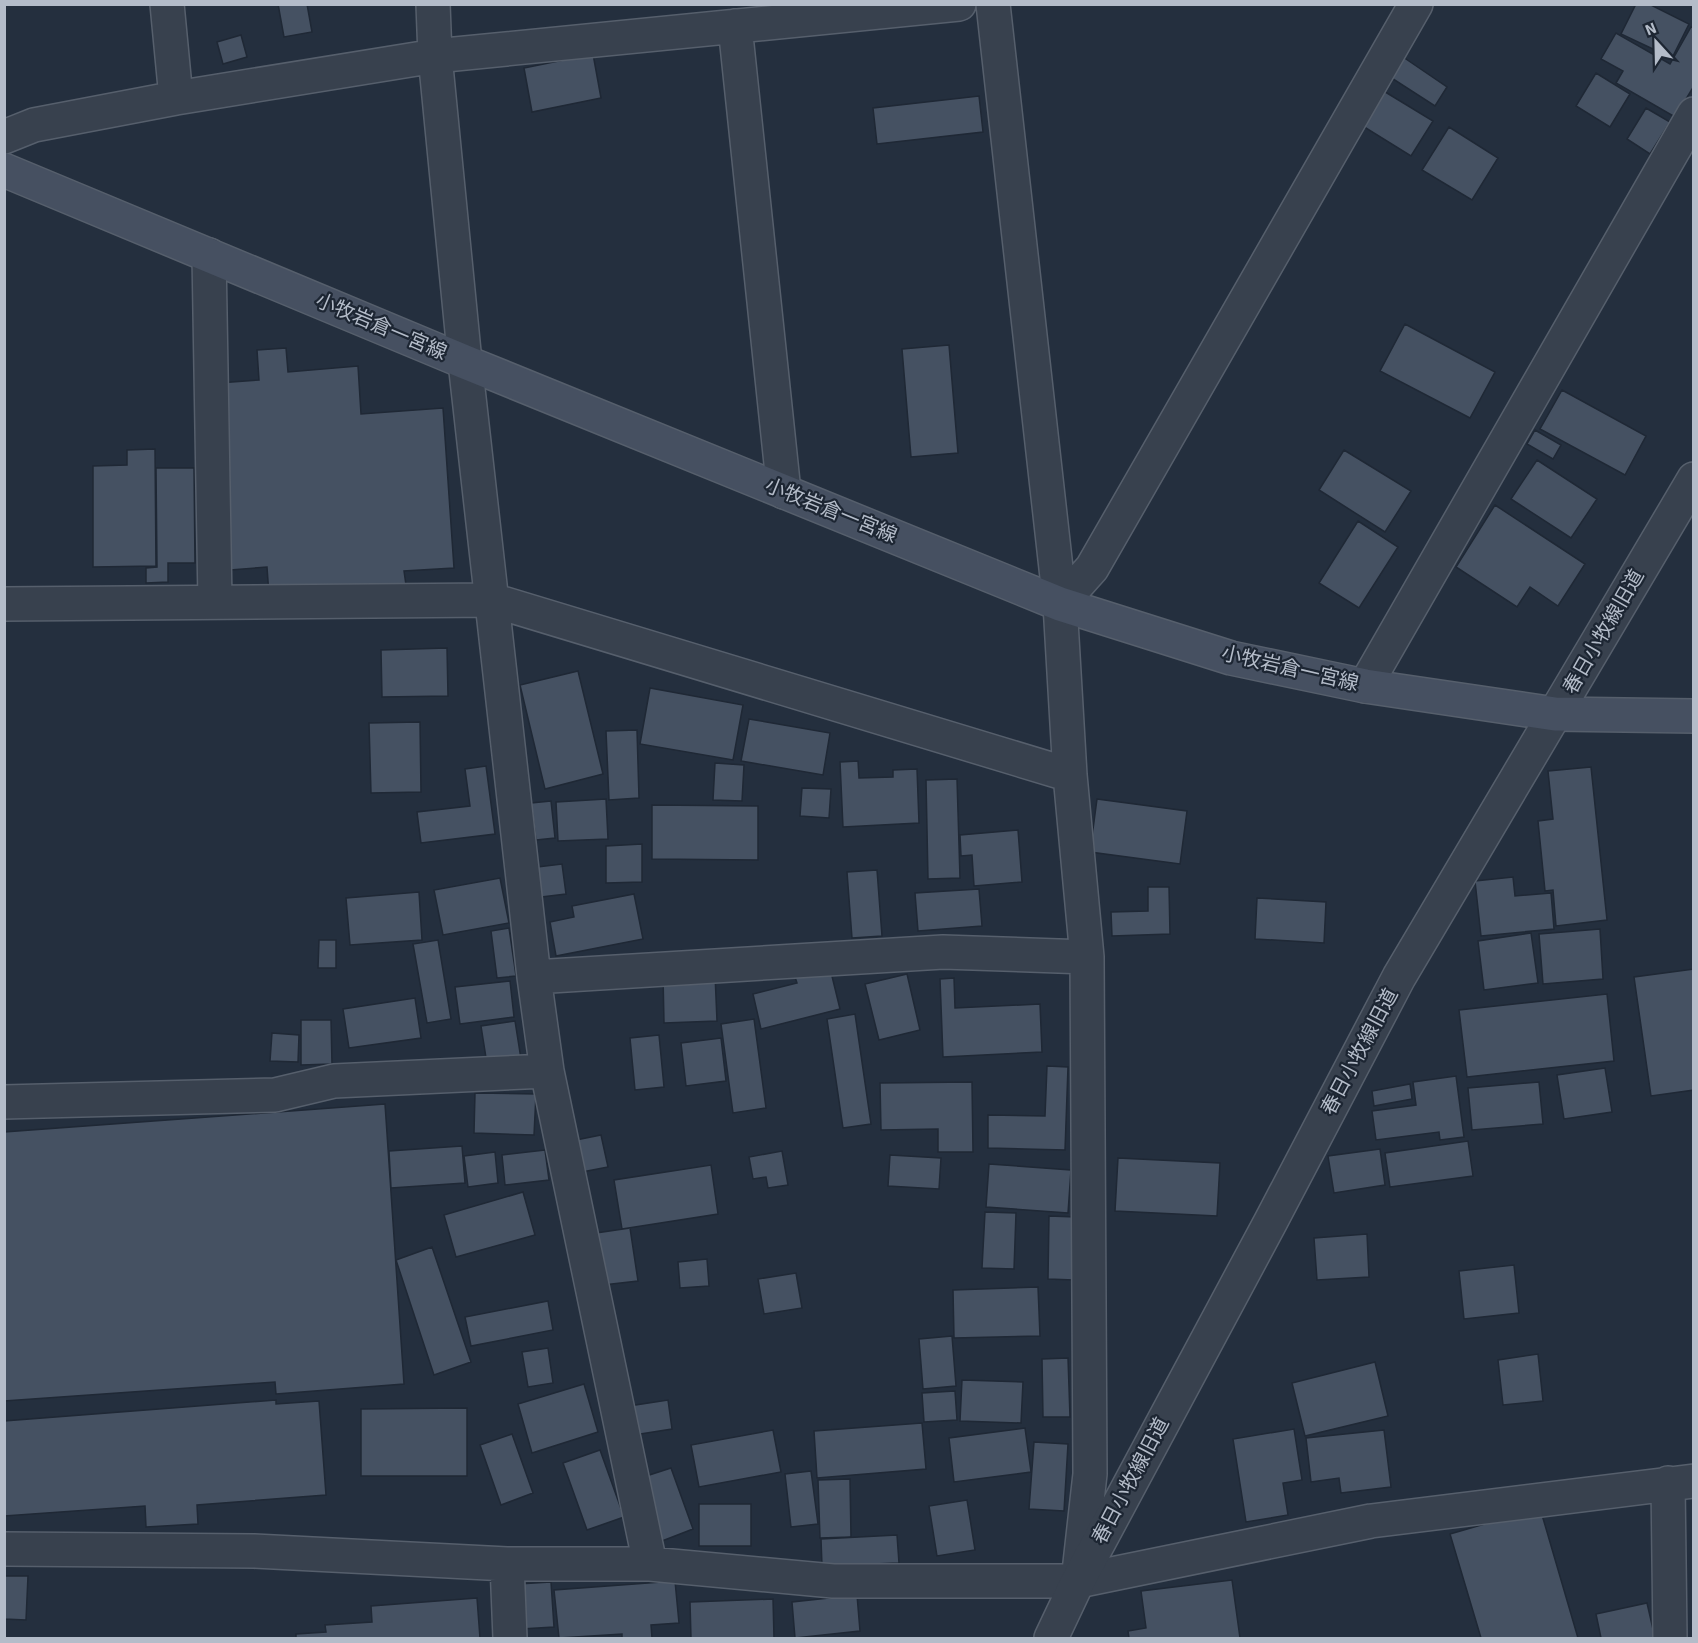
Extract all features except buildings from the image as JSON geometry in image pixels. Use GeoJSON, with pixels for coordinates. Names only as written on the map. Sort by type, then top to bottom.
{"type":"FeatureCollection","features":[{"type":"Feature","properties":{"kind":"main road","name":"小牧岩倉一宮線"},"geometry":{"type":"LineString","coordinates":[[4,170],[465,362],[1060,604],[1231,658],[1365,687],[1555,714],[1694,716]]}},
{"type":"Feature","properties":{"kind":"street"},"geometry":{"type":"LineString","coordinates":[[167,4],[176,98]]}},
{"type":"Feature","properties":{"kind":"street"},"geometry":{"type":"LineString","coordinates":[[433,4],[435,56],[465,362],[534,977],[547,1071],[650,1564]]}},
{"type":"Feature","properties":{"kind":"street"},"geometry":{"type":"LineString","coordinates":[[4,137],[34,124],[176,98],[435,56],[959,4]]}},
{"type":"Feature","properties":{"kind":"street"},"geometry":{"type":"LineString","coordinates":[[993,4],[1060,604],[1070,775],[1087,957],[1090,1474],[1078,1581]]}},
{"type":"Feature","properties":{"kind":"street"},"geometry":{"type":"LineString","coordinates":[[1060,604],[1092,568],[1416,4]]}},
{"type":"Feature","properties":{"kind":"street"},"geometry":{"type":"LineString","coordinates":[[735,27],[784,492]]}},
{"type":"Feature","properties":{"kind":"street"},"geometry":{"type":"LineString","coordinates":[[1365,687],[1694,114]]}},
{"type":"Feature","properties":{"kind":"street"},"geometry":{"type":"LineString","coordinates":[[209,255],[215,602]]}},
{"type":"Feature","properties":{"kind":"street","name":"春日小牧線旧道"},"geometry":{"type":"LineString","coordinates":[[1051,1638],[1078,1581],[1399,977],[1694,479]]}},
{"type":"Feature","properties":{"kind":"street"},"geometry":{"type":"LineString","coordinates":[[4,604],[492,600],[1070,775]]}},
{"type":"Feature","properties":{"kind":"street"},"geometry":{"type":"LineString","coordinates":[[534,977],[943,952],[1087,957]]}},
{"type":"Feature","properties":{"kind":"street"},"geometry":{"type":"LineString","coordinates":[[4,1102],[275,1095],[334,1081],[547,1071]]}},
{"type":"Feature","properties":{"kind":"street"},"geometry":{"type":"LineString","coordinates":[[4,1549],[254,1551],[507,1564],[650,1564],[833,1581],[1078,1581],[1371,1521],[1681,1482],[1670,1638]]}},
{"type":"Feature","properties":{"kind":"street"},"geometry":{"type":"LineString","coordinates":[[507,1564],[510,1638]]}}]}
